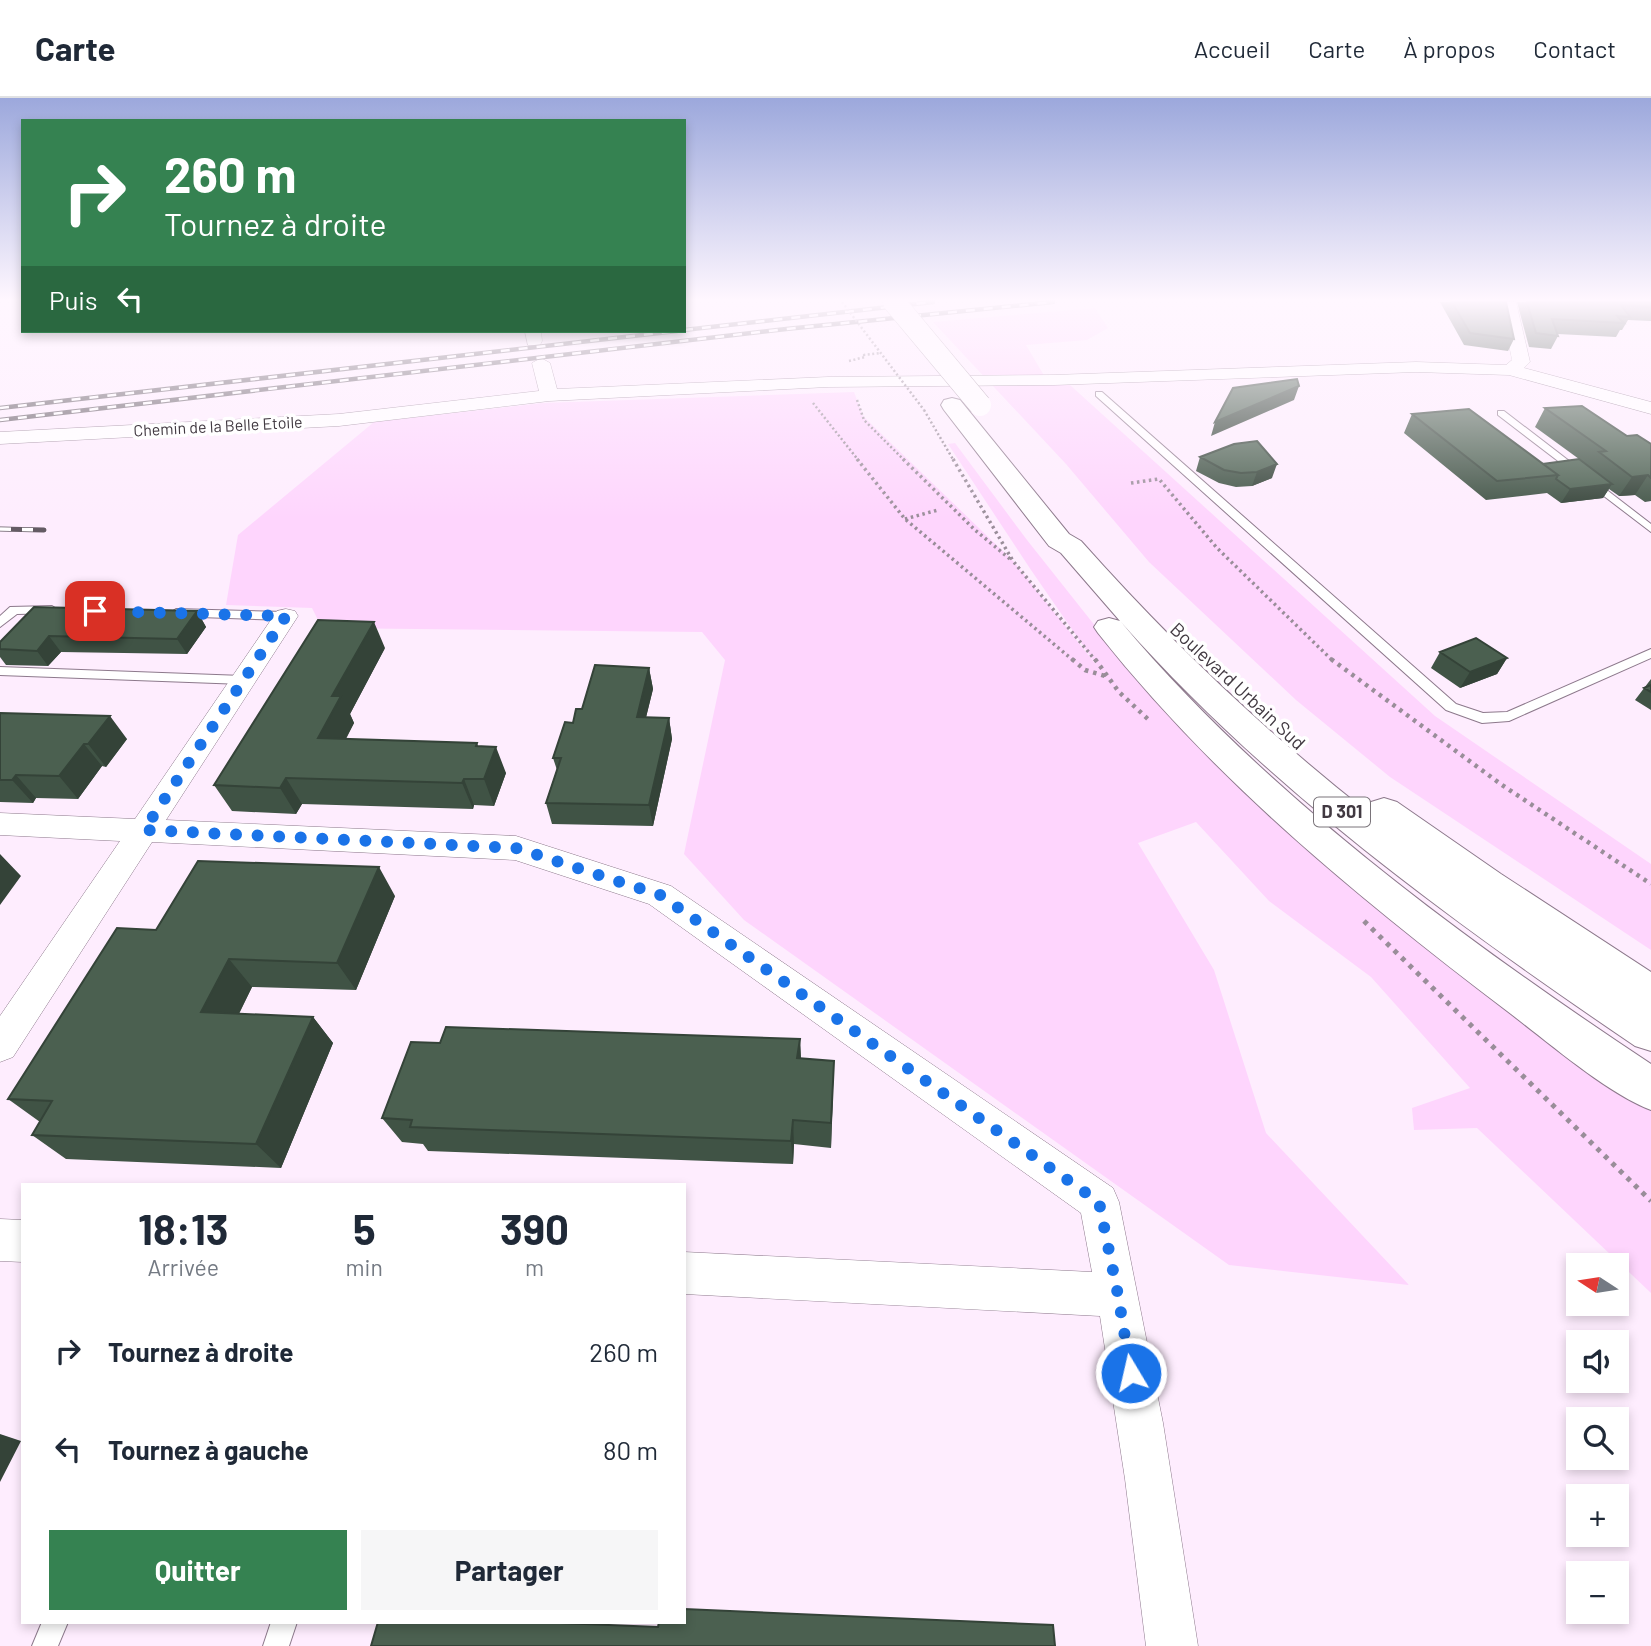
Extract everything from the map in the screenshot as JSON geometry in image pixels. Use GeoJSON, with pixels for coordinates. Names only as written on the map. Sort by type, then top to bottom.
{"type":"FeatureCollection","features":[{"type":"Feature","properties":{"kind":"highway","name":"Boulevard Urbain Sud"},"geometry":{"type":"LineString","coordinates":[[931,374],[966,405],[1059,540]]}},
{"type":"Feature","properties":{"kind":"highway","name":"Boulevard Urbain Sud"},"geometry":{"type":"LineString","coordinates":[[941,374],[966,405],[1138,589],[1198,652],[1257,707],[1341,777],[1437,851],[1651,994]]}},
{"type":"Feature","properties":{"kind":"highway","name":"D 301"},"geometry":{"type":"LineString","coordinates":[[1059,540],[1072,547],[1182,669],[1294,772],[1426,876],[1651,1031]]}},
{"type":"Feature","properties":{"kind":"highway"},"geometry":{"type":"LineString","coordinates":[[1059,540],[1061,549],[1164,669],[1237,743],[1286,787],[1416,891],[1651,1060]]}},
{"type":"Feature","properties":{"kind":"highway"},"geometry":{"type":"LineString","coordinates":[[1059,540],[1054,556],[1116,637],[1181,711],[1247,776],[1336,853],[1446,941],[1651,1089]]}},
{"type":"Feature","properties":{"kind":"street"},"geometry":{"type":"LineString","coordinates":[[543,374],[548,395]]}},
{"type":"Feature","properties":{"kind":"street","name":"Chemin de la Belle Etoile"},"geometry":{"type":"LineString","coordinates":[[0,438],[339,420],[548,395],[800,383],[1068,380],[1222,374]]}},
{"type":"Feature","properties":{"kind":"street","name":"Chemin de la Belle Etoile"},"geometry":{"type":"LineString","coordinates":[[1526,374],[1651,408]]}},
{"type":"Feature","properties":{"kind":"street"},"geometry":{"type":"LineString","coordinates":[[0,1046],[286,616]]}},
{"type":"Feature","properties":{"kind":"street"},"geometry":{"type":"LineString","coordinates":[[0,824],[516,848],[660,895],[1099,1202],[1118,1295],[1161,1557],[1172,1646]]}},
{"type":"Feature","properties":{"kind":"street"},"geometry":{"type":"LineString","coordinates":[[0,1240],[21,1241]]}},
{"type":"Feature","properties":{"kind":"street"},"geometry":{"type":"LineString","coordinates":[[686,1273],[1118,1295]]}},
{"type":"Feature","properties":{"kind":"lane"},"geometry":{"type":"LineString","coordinates":[[1099,394],[1451,707],[1482,718],[1509,716],[1651,653]]}},
{"type":"Feature","properties":{"kind":"lane"},"geometry":{"type":"LineString","coordinates":[[1501,413],[1651,529]]}},
{"type":"Feature","properties":{"kind":"lane"},"geometry":{"type":"LineString","coordinates":[[0,623],[13,610],[68,611]]}},
{"type":"Feature","properties":{"kind":"lane"},"geometry":{"type":"LineString","coordinates":[[163,613],[286,616]]}},
{"type":"Feature","properties":{"kind":"lane"},"geometry":{"type":"LineString","coordinates":[[0,671],[243,680]]}},
{"type":"Feature","properties":{"kind":"lane"},"geometry":{"type":"LineString","coordinates":[[45,1646],[54,1624]]}},
{"type":"Feature","properties":{"kind":"lane"},"geometry":{"type":"LineString","coordinates":[[276,1646],[283,1624]]}},
{"type":"Feature","properties":{"kind":"path"},"geometry":{"type":"LineString","coordinates":[[854,382],[864,420],[975,530],[1013,561],[924,410],[897,374]]}},
{"type":"Feature","properties":{"kind":"path"},"geometry":{"type":"LineString","coordinates":[[800,383],[905,519],[1085,670],[1106,676]]}},
{"type":"Feature","properties":{"kind":"path"},"geometry":{"type":"LineString","coordinates":[[1131,482],[1159,479],[1217,548],[1324,654],[1502,785],[1651,884]]}},
{"type":"Feature","properties":{"kind":"path"},"geometry":{"type":"LineString","coordinates":[[905,519],[938,510]]}},
{"type":"Feature","properties":{"kind":"shaded area"},"geometry":{"type":"Polygon","coordinates":[[[982,374],[1043,374],[1049,384],[1070,385],[1435,716],[1651,864],[1651,950],[1390,777],[1296,700],[1149,562],[1066,464],[982,374]]]}},
{"type":"Feature","properties":{"kind":"shaded area"},"geometry":{"type":"Polygon","coordinates":[[[854,392],[863,416],[1013,561],[1098,667],[948,444],[955,443],[1027,540],[1142,685],[1637,1103],[1651,1111],[1651,1293],[1629,1272],[1629,1253],[1609,1253],[1477,1128],[1414,1130],[1412,1108],[1470,1088],[1371,977],[1269,901],[1196,822],[1138,843],[1214,970],[1266,1133],[1409,1285],[1229,1265],[744,920],[684,854],[725,660],[702,632],[322,628],[312,608],[226,605],[238,535],[374,422],[543,403],[854,392]]]}},
{"type":"Feature","properties":{"kind":"building"},"geometry":{"type":"Polygon","coordinates":[[[1297,379],[1299,386],[1215,422],[1233,388],[1297,379]]]}},
{"type":"Feature","properties":{"kind":"building"},"geometry":{"type":"Polygon","coordinates":[[[1582,406],[1627,436],[1637,435],[1651,444],[1651,478],[1648,475],[1632,477],[1599,452],[1606,451],[1545,408],[1582,406]]]}},
{"type":"Feature","properties":{"kind":"building"},"geometry":{"type":"Polygon","coordinates":[[[1469,409],[1558,475],[1497,481],[1412,414],[1469,409]]]}},
{"type":"Feature","properties":{"kind":"building"},"geometry":{"type":"Polygon","coordinates":[[[1257,441],[1277,464],[1257,472],[1241,473],[1224,470],[1200,457],[1234,444],[1257,441]]]}},
{"type":"Feature","properties":{"kind":"building"},"geometry":{"type":"Polygon","coordinates":[[[1579,459],[1612,484],[1570,489],[1556,479],[1558,475],[1543,464],[1579,459]]]}},
{"type":"Feature","properties":{"kind":"building"},"geometry":{"type":"Polygon","coordinates":[[[34,607],[197,611],[177,639],[49,636],[37,651],[0,649],[0,642],[34,607]]]}},
{"type":"Feature","properties":{"kind":"building"},"geometry":{"type":"Polygon","coordinates":[[[318,620],[374,622],[332,696],[341,696],[318,738],[477,743],[476,746],[496,747],[484,779],[464,779],[462,783],[286,778],[280,788],[214,785],[318,620]]]}},
{"type":"Feature","properties":{"kind":"building"},"geometry":{"type":"Polygon","coordinates":[[[1476,638],[1507,658],[1470,672],[1440,652],[1476,638]]]}},
{"type":"Feature","properties":{"kind":"building"},"geometry":{"type":"Polygon","coordinates":[[[595,665],[649,668],[637,717],[669,718],[649,805],[546,803],[561,758],[553,758],[565,722],[573,723],[576,709],[582,709],[595,665]]]}},
{"type":"Feature","properties":{"kind":"building"},"geometry":{"type":"Polygon","coordinates":[[[0,713],[110,716],[59,776],[16,775],[12,780],[0,780],[0,713]]]}},
{"type":"Feature","properties":{"kind":"building"},"geometry":{"type":"Polygon","coordinates":[[[198,861],[379,867],[337,963],[229,959],[201,1012],[313,1017],[256,1144],[32,1135],[52,1101],[8,1099],[117,928],[156,930],[198,861]]]}},
{"type":"Feature","properties":{"kind":"building"},"geometry":{"type":"Polygon","coordinates":[[[446,1027],[800,1039],[797,1058],[834,1061],[831,1123],[793,1120],[791,1141],[410,1127],[412,1120],[382,1118],[411,1042],[440,1043],[446,1027]]]}},
{"type":"Feature","properties":{"kind":"building"},"geometry":{"type":"Polygon","coordinates":[[[686,1609],[1053,1625],[1055,1646],[371,1646],[377,1624],[584,1624],[658,1627],[659,1624],[686,1624],[686,1609]]]}},
{"type":"Feature","properties":{"kind":"railway"},"geometry":{"type":"LineString","coordinates":[[0,408],[297,374]]}},
{"type":"Feature","properties":{"kind":"railway"},"geometry":{"type":"LineString","coordinates":[[0,420],[395,374]]}},
{"type":"Feature","properties":{"kind":"railway"},"geometry":{"type":"LineString","coordinates":[[0,529],[44,530]]}},
{"type":"Feature","properties":{"kind":"route"},"geometry":{"type":"LineString","coordinates":[[95,611],[286,616],[144,830],[516,848],[660,895],[1099,1202],[1131,1373]]}}]}
